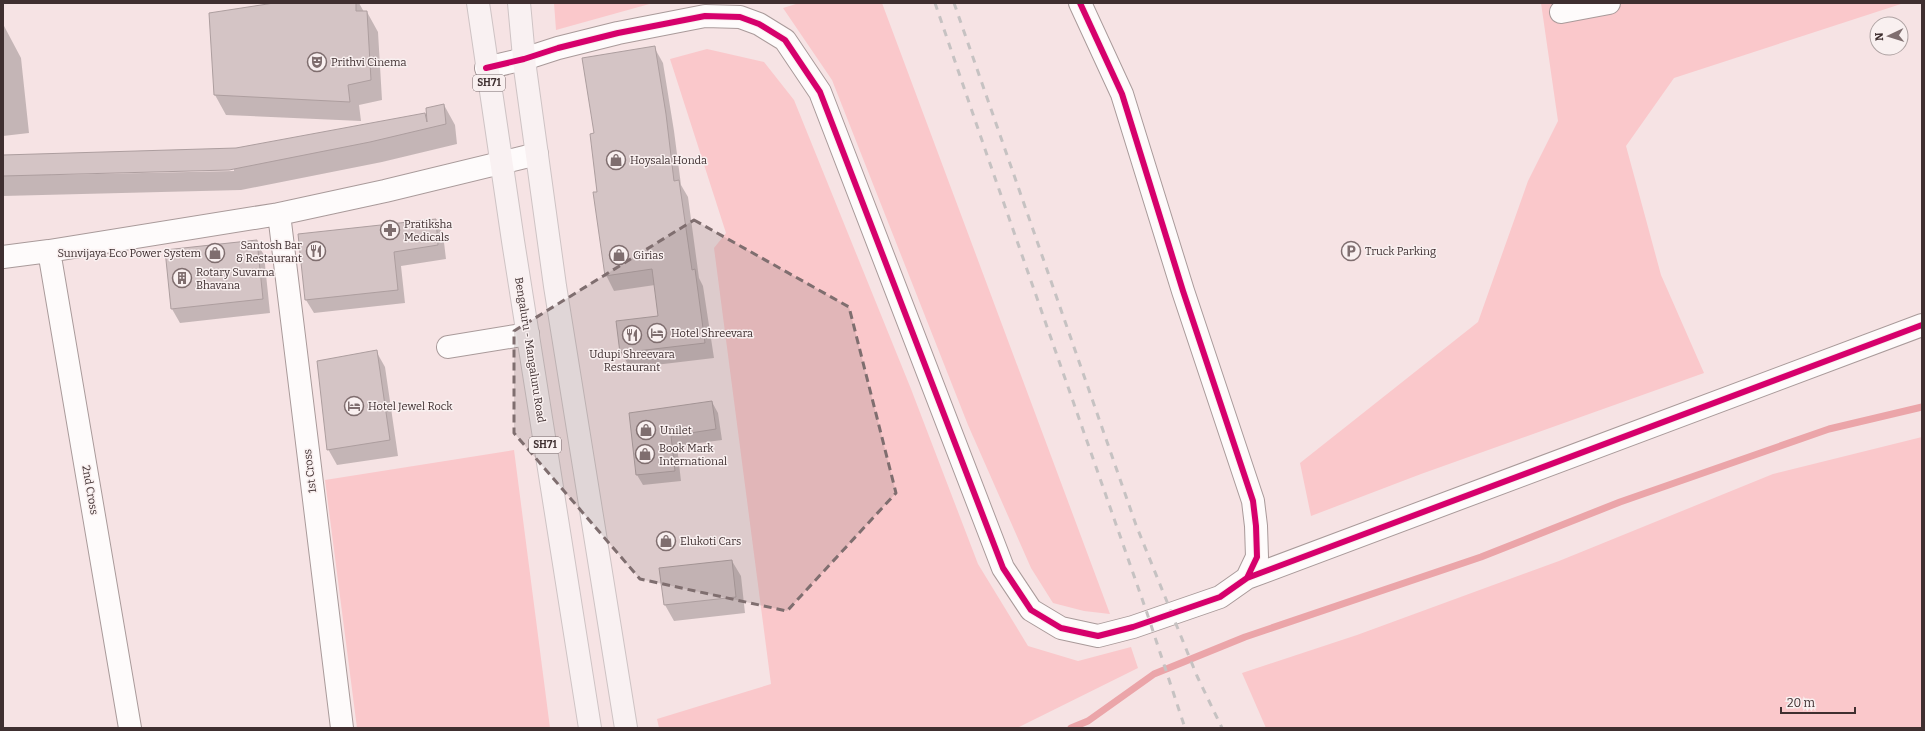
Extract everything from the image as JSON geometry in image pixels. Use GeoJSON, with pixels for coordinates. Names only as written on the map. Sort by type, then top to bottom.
{"type":"FeatureCollection","features":[{"type":"Feature","properties":{"kind":"main road","name":"SH71"},"geometry":{"type":"LineString","coordinates":[[478,3],[486,68],[502,162]]}},
{"type":"Feature","properties":{"kind":"main road"},"geometry":{"type":"LineString","coordinates":[[519,3],[524,59],[554,286],[626,728]]}},
{"type":"Feature","properties":{"kind":"main road","name":"Bengaluru - Mangaluru Road"},"geometry":{"type":"LineString","coordinates":[[502,162],[590,728]]}},
{"type":"Feature","properties":{"kind":"street"},"geometry":{"type":"LineString","coordinates":[[1080,3],[1122,94],[1183,291],[1253,501],[1256,526],[1257,557],[1247,578]]}},
{"type":"Feature","properties":{"kind":"street"},"geometry":{"type":"LineString","coordinates":[[1561,12],[1609,3]]}},
{"type":"Feature","properties":{"kind":"street"},"geometry":{"type":"LineString","coordinates":[[486,68],[618,33],[706,16],[740,16],[759,24],[785,40],[820,92],[1003,568],[1031,610],[1061,628],[1098,636],[1132,627],[1220,597],[1247,578],[1922,325]]}},
{"type":"Feature","properties":{"kind":"street"},"geometry":{"type":"LineString","coordinates":[[3,257],[279,214],[407,186],[537,154]]}},
{"type":"Feature","properties":{"kind":"street","name":"1st Cross"},"geometry":{"type":"LineString","coordinates":[[279,214],[342,728]]}},
{"type":"Feature","properties":{"kind":"street","name":"2nd Cross"},"geometry":{"type":"LineString","coordinates":[[49,251],[130,728]]}},
{"type":"Feature","properties":{"kind":"street"},"geometry":{"type":"LineString","coordinates":[[448,347],[528,334]]}},
{"type":"Feature","properties":{"kind":"highlighted area"},"geometry":{"type":"Polygon","coordinates":[[[694,220],[849,307],[896,493],[787,611],[640,579],[514,433],[514,331],[694,220]]]}},
{"type":"Feature","properties":{"kind":"shaded area"},"geometry":{"type":"Polygon","coordinates":[[[554,3],[653,3],[556,30],[554,3]]]}},
{"type":"Feature","properties":{"kind":"shaded area"},"geometry":{"type":"Polygon","coordinates":[[[799,3],[882,3],[1110,614],[1084,611],[1053,603],[1031,568],[968,425],[832,80],[783,8],[799,3]]]}},
{"type":"Feature","properties":{"kind":"shaded area"},"geometry":{"type":"Polygon","coordinates":[[[1541,3],[1904,3],[1674,78],[1626,146],[1661,275],[1704,373],[1421,474],[1311,516],[1300,463],[1478,322],[1528,181],[1558,121],[1541,3]]]}},
{"type":"Feature","properties":{"kind":"shaded area"},"geometry":{"type":"Polygon","coordinates":[[[707,49],[764,62],[794,100],[911,389],[978,564],[1028,646],[1078,661],[1131,647],[1138,668],[1017,728],[659,728],[657,719],[771,684],[714,248],[726,233],[670,59],[707,49]]]}},
{"type":"Feature","properties":{"kind":"shaded area"},"geometry":{"type":"Polygon","coordinates":[[[1922,437],[1922,728],[1266,728],[1242,673],[1357,635],[1559,561],[1773,474],[1922,437]]]}},
{"type":"Feature","properties":{"kind":"shaded area"},"geometry":{"type":"Polygon","coordinates":[[[514,450],[550,728],[357,728],[325,480],[514,450]]]}},
{"type":"Feature","properties":{"kind":"building"},"geometry":{"type":"Polygon","coordinates":[[[274,3],[356,3],[356,11],[367,11],[371,80],[348,85],[350,102],[214,95],[209,13],[274,3]]]}},
{"type":"Feature","properties":{"kind":"building"},"geometry":{"type":"Polygon","coordinates":[[[655,46],[666,114],[674,181],[679,180],[692,270],[695,269],[705,343],[620,353],[616,321],[658,316],[652,269],[605,276],[593,192],[597,192],[590,134],[594,133],[582,58],[655,46]]]}},
{"type":"Feature","properties":{"kind":"building"},"geometry":{"type":"Polygon","coordinates":[[[444,104],[446,124],[370,142],[229,170],[3,176],[3,155],[236,148],[425,113],[427,122],[426,108],[444,104]]]}},
{"type":"Feature","properties":{"kind":"building"},"geometry":{"type":"Polygon","coordinates":[[[436,219],[438,245],[394,252],[398,290],[305,300],[298,234],[436,219]]]}},
{"type":"Feature","properties":{"kind":"building"},"geometry":{"type":"Polygon","coordinates":[[[257,240],[263,299],[171,309],[165,250],[257,240]]]}},
{"type":"Feature","properties":{"kind":"building"},"geometry":{"type":"Polygon","coordinates":[[[377,350],[390,440],[327,450],[317,361],[377,350]]]}},
{"type":"Feature","properties":{"kind":"building"},"geometry":{"type":"Polygon","coordinates":[[[712,401],[716,429],[671,436],[675,471],[636,475],[629,413],[712,401]]]}},
{"type":"Feature","properties":{"kind":"building"},"geometry":{"type":"Polygon","coordinates":[[[732,560],[736,597],[664,605],[659,568],[732,560]]]}},
{"type":"Feature","properties":{"kind":"waterway"},"geometry":{"type":"LineString","coordinates":[[1071,728],[1088,721],[1154,674],[1245,637],[1481,557],[1620,502],[1829,429],[1922,407]]}},
{"type":"Feature","properties":{"kind":"railway"},"geometry":{"type":"LineString","coordinates":[[935,3],[1147,613],[1185,728]]}},
{"type":"Feature","properties":{"kind":"railway"},"geometry":{"type":"LineString","coordinates":[[954,3],[1136,525],[1197,676],[1222,728]]}},
{"type":"Feature","properties":{"kind":"cycle path"},"geometry":{"type":"LineString","coordinates":[[486,68],[618,33],[705,16],[740,17],[759,24],[785,40],[820,92],[1003,568],[1031,610],[1061,628],[1098,636],[1133,627],[1220,597],[1247,578],[1257,557],[1256,526],[1253,501],[1183,291],[1122,94],[1080,3]]}},
{"type":"Feature","properties":{"kind":"cycle path"},"geometry":{"type":"LineString","coordinates":[[1247,578],[1922,325]]}},
{"type":"Feature","properties":{"kind":"place","name":"Prithvi Cinema"},"geometry":{"type":"Point","coordinates":[317,62]}},
{"type":"Feature","properties":{"kind":"place","name":"Hoysala Honda"},"geometry":{"type":"Point","coordinates":[616,160]}},
{"type":"Feature","properties":{"kind":"place","name":"Pratiksha Medicals"},"geometry":{"type":"Point","coordinates":[390,230]}},
{"type":"Feature","properties":{"kind":"place","name":"Santosh Bar & Restaurant"},"geometry":{"type":"Point","coordinates":[316,251]}},
{"type":"Feature","properties":{"kind":"place","name":"Truck Parking"},"geometry":{"type":"Point","coordinates":[1351,251]}},
{"type":"Feature","properties":{"kind":"place","name":"Sunvijaya Eco Power System"},"geometry":{"type":"Point","coordinates":[215,253]}},
{"type":"Feature","properties":{"kind":"place","name":"Girias"},"geometry":{"type":"Point","coordinates":[619,255]}},
{"type":"Feature","properties":{"kind":"place","name":"Rotary Suvarna Bhavana"},"geometry":{"type":"Point","coordinates":[182,278]}},
{"type":"Feature","properties":{"kind":"place","name":"Hotel Shreevara"},"geometry":{"type":"Point","coordinates":[657,333]}},
{"type":"Feature","properties":{"kind":"place","name":"Udupi Shreevara Restaurant"},"geometry":{"type":"Point","coordinates":[632,335]}},
{"type":"Feature","properties":{"kind":"place","name":"Hotel Jewel Rock"},"geometry":{"type":"Point","coordinates":[354,406]}},
{"type":"Feature","properties":{"kind":"place","name":"Unilet"},"geometry":{"type":"Point","coordinates":[646,430]}},
{"type":"Feature","properties":{"kind":"place","name":"Book Mark International"},"geometry":{"type":"Point","coordinates":[645,454]}},
{"type":"Feature","properties":{"kind":"place","name":"Elukoti Cars"},"geometry":{"type":"Point","coordinates":[666,541]}}]}
